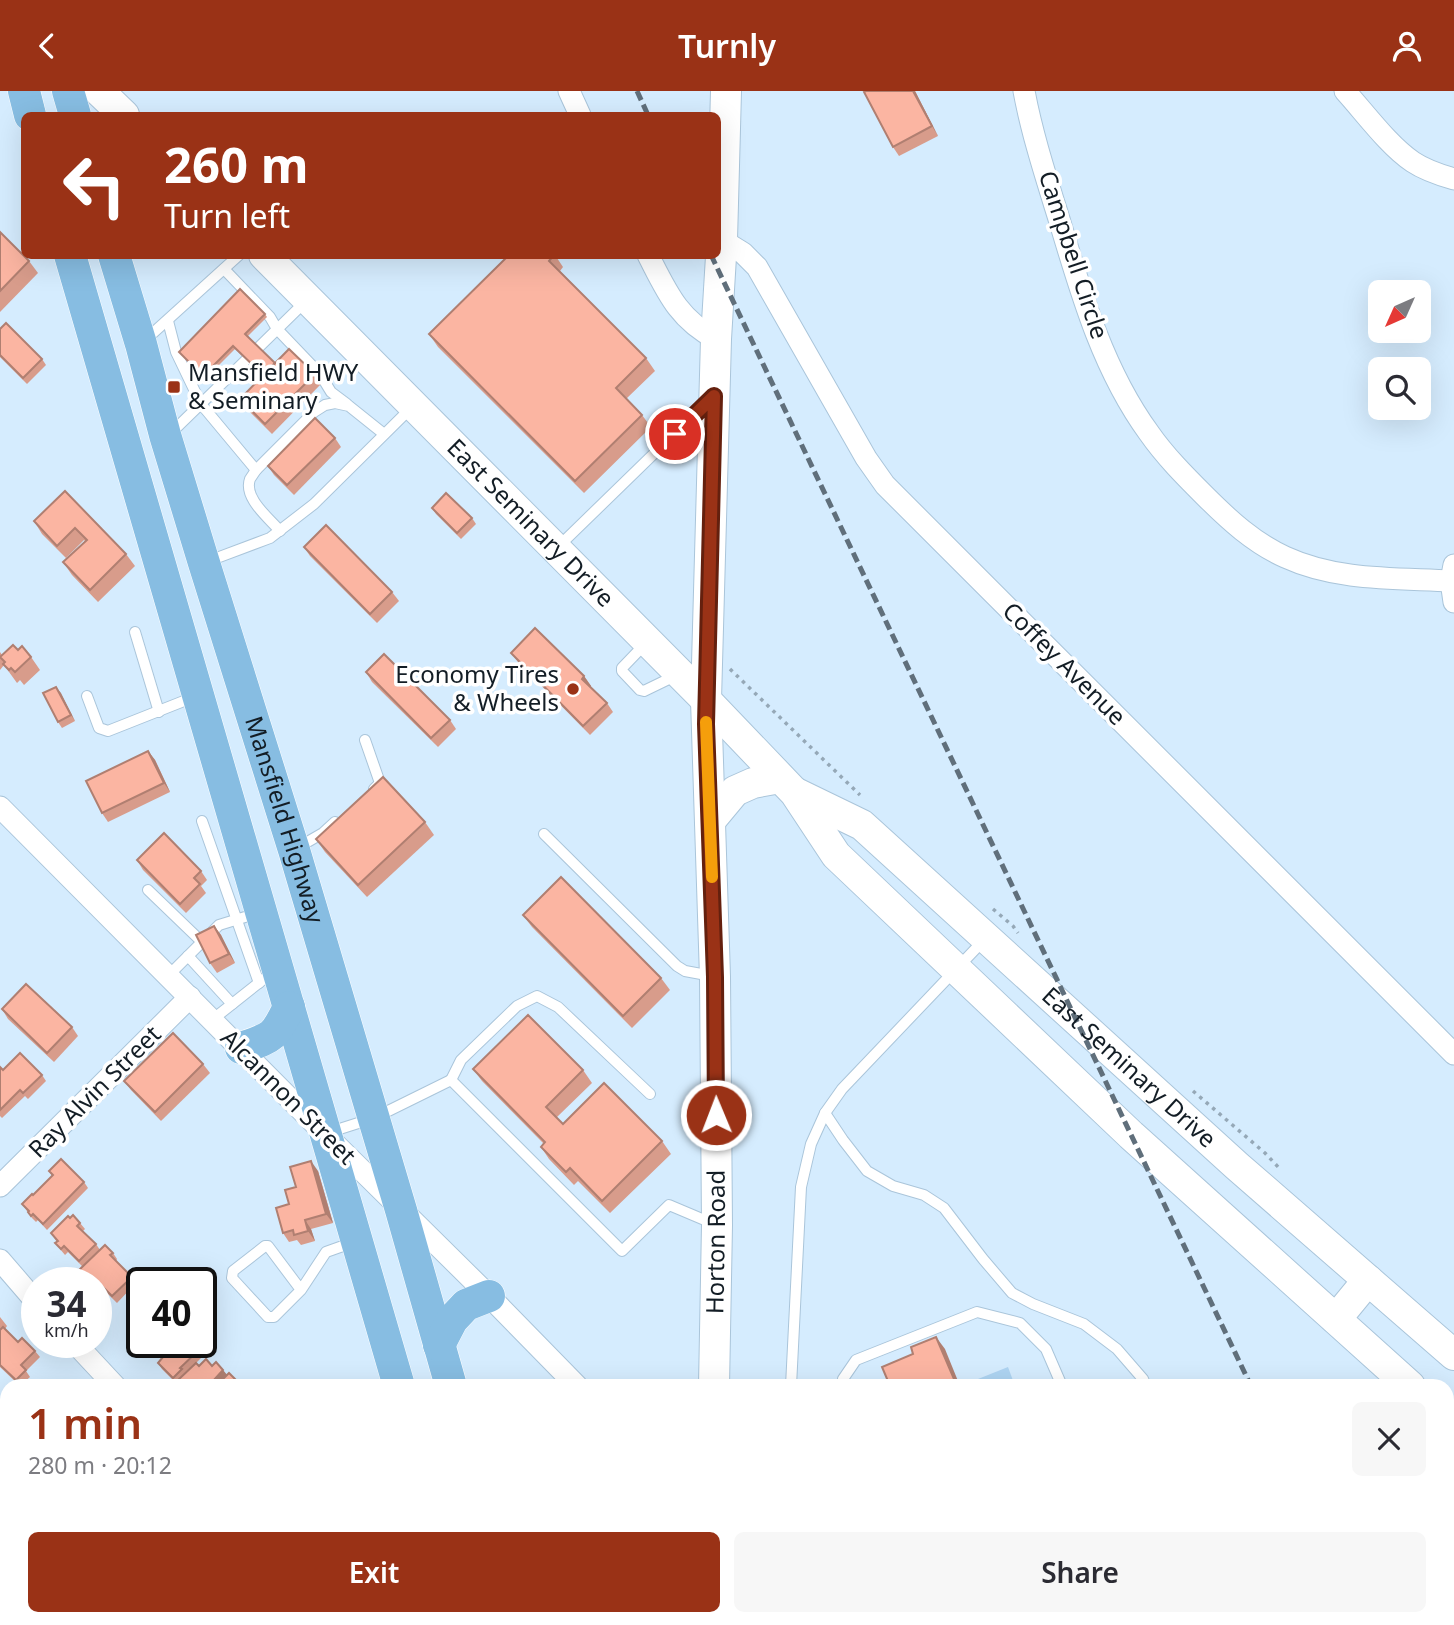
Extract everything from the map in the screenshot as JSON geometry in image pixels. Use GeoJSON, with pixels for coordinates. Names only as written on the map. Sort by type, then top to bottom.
{"type":"FeatureCollection","features":[{"type":"Feature","properties":{"kind":"main road"},"geometry":{"type":"LineString","coordinates":[[23,91],[29,112]]}},
{"type":"Feature","properties":{"kind":"main road"},"geometry":{"type":"LineString","coordinates":[[68,91],[74,112]]}},
{"type":"Feature","properties":{"kind":"main road"},"geometry":{"type":"LineString","coordinates":[[100,91],[121,112]]}},
{"type":"Feature","properties":{"kind":"main road","name":"Horton Road"},"geometry":{"type":"LineString","coordinates":[[721,256],[726,91]]}},
{"type":"Feature","properties":{"kind":"main road","name":"Mansfield Highway"},"geometry":{"type":"LineString","coordinates":[[71,259],[198,695],[249,916],[268,975],[289,1007],[397,1379]]}},
{"type":"Feature","properties":{"kind":"main road","name":"Mansfield Highway"},"geometry":{"type":"LineString","coordinates":[[115,259],[204,563],[294,850],[448,1379]]}},
{"type":"Feature","properties":{"kind":"main road","name":"East Seminary Drive"},"geometry":{"type":"LineString","coordinates":[[268,259],[788,785],[836,855],[1131,1135],[1402,1379]]}},
{"type":"Feature","properties":{"kind":"main road","name":"Horton Road"},"geometry":{"type":"LineString","coordinates":[[714,1379],[717,1226],[715,977],[706,700],[714,396],[721,259]]}},
{"type":"Feature","properties":{"kind":"main road"},"geometry":{"type":"LineString","coordinates":[[709,821],[735,791],[753,783],[788,785]]}},
{"type":"Feature","properties":{"kind":"main road","name":"East Seminary Drive"},"geometry":{"type":"LineString","coordinates":[[788,785],[862,825],[1217,1148],[1454,1355]]}},
{"type":"Feature","properties":{"kind":"main road"},"geometry":{"type":"LineString","coordinates":[[241,1048],[278,1032],[289,1007]]}},
{"type":"Feature","properties":{"kind":"main road"},"geometry":{"type":"LineString","coordinates":[[1336,1319],[1368,1280]]}},
{"type":"Feature","properties":{"kind":"main road"},"geometry":{"type":"LineString","coordinates":[[439,1345],[452,1320],[466,1305],[489,1296]]}},
{"type":"Feature","properties":{"kind":"street"},"geometry":{"type":"LineString","coordinates":[[569,91],[579,112]]}},
{"type":"Feature","properties":{"kind":"street","name":"Campbell Circle"},"geometry":{"type":"LineString","coordinates":[[1024,91],[1038,148],[1086,308],[1122,391],[1149,434],[1175,466],[1235,525],[1282,557],[1320,571],[1347,576],[1453,583]]}},
{"type":"Feature","properties":{"kind":"street"},"geometry":{"type":"LineString","coordinates":[[1345,91],[1400,151],[1436,174],[1454,179]]}},
{"type":"Feature","properties":{"kind":"street","name":"Coffey Avenue"},"geometry":{"type":"LineString","coordinates":[[722,240],[743,253],[757,267],[866,458],[885,485],[1454,1054]]}},
{"type":"Feature","properties":{"kind":"street"},"geometry":{"type":"LineString","coordinates":[[650,259],[671,300],[687,319],[716,339]]}},
{"type":"Feature","properties":{"kind":"street","name":"Alcannon Street"},"geometry":{"type":"LineString","coordinates":[[0,807],[570,1379]]}},
{"type":"Feature","properties":{"kind":"street","name":"Ray Alvin Street"},"geometry":{"type":"LineString","coordinates":[[0,1186],[190,997]]}},
{"type":"Feature","properties":{"kind":"street"},"geometry":{"type":"LineString","coordinates":[[0,1259],[21,1284]]}},
{"type":"Feature","properties":{"kind":"street"},"geometry":{"type":"LineString","coordinates":[[89,1358],[108,1379]]}},
{"type":"Feature","properties":{"kind":"lane"},"geometry":{"type":"LineString","coordinates":[[141,344],[235,259]]}},
{"type":"Feature","properties":{"kind":"lane"},"geometry":{"type":"LineString","coordinates":[[224,269],[320,374],[331,392],[384,434]]}},
{"type":"Feature","properties":{"kind":"lane"},"geometry":{"type":"LineString","coordinates":[[258,348],[308,300]]}},
{"type":"Feature","properties":{"kind":"lane"},"geometry":{"type":"LineString","coordinates":[[168,321],[176,352],[201,404],[256,470]]}},
{"type":"Feature","properties":{"kind":"lane"},"geometry":{"type":"LineString","coordinates":[[166,437],[246,359]]}},
{"type":"Feature","properties":{"kind":"lane"},"geometry":{"type":"LineString","coordinates":[[556,549],[714,396]]}},
{"type":"Feature","properties":{"kind":"lane"},"geometry":{"type":"LineString","coordinates":[[280,531],[253,499],[249,488],[250,480],[256,470],[314,412],[325,405],[335,403],[349,406]]}},
{"type":"Feature","properties":{"kind":"lane"},"geometry":{"type":"LineString","coordinates":[[204,563],[270,538],[280,531],[314,504],[413,405]]}},
{"type":"Feature","properties":{"kind":"lane"},"geometry":{"type":"LineString","coordinates":[[135,632],[159,712]]}},
{"type":"Feature","properties":{"kind":"lane"},"geometry":{"type":"LineString","coordinates":[[648,642],[622,668],[640,690],[644,691],[680,673]]}},
{"type":"Feature","properties":{"kind":"lane"},"geometry":{"type":"LineString","coordinates":[[87,696],[99,728],[108,731],[198,695]]}},
{"type":"Feature","properties":{"kind":"lane"},"geometry":{"type":"LineString","coordinates":[[361,800],[380,783],[365,740]]}},
{"type":"Feature","properties":{"kind":"lane"},"geometry":{"type":"LineString","coordinates":[[294,850],[342,816]]}},
{"type":"Feature","properties":{"kind":"lane"},"geometry":{"type":"LineString","coordinates":[[168,976],[219,925],[249,916],[202,821]]}},
{"type":"Feature","properties":{"kind":"lane"},"geometry":{"type":"LineString","coordinates":[[544,834],[677,966],[685,971],[715,977]]}},
{"type":"Feature","properties":{"kind":"lane"},"geometry":{"type":"LineString","coordinates":[[148,890],[202,942]]}},
{"type":"Feature","properties":{"kind":"lane"},"geometry":{"type":"LineString","coordinates":[[791,1379],[801,1187],[811,1144],[825,1112],[842,1089],[986,938]]}},
{"type":"Feature","properties":{"kind":"lane"},"geometry":{"type":"LineString","coordinates":[[188,955],[232,1004]]}},
{"type":"Feature","properties":{"kind":"lane"},"geometry":{"type":"LineString","coordinates":[[212,1020],[268,975]]}},
{"type":"Feature","properties":{"kind":"lane"},"geometry":{"type":"LineString","coordinates":[[325,1134],[373,1118],[451,1080],[461,1061],[517,1006],[537,996],[558,1007],[650,1094]]}},
{"type":"Feature","properties":{"kind":"lane"},"geometry":{"type":"LineString","coordinates":[[451,1080],[622,1251],[669,1205],[717,1226]]}},
{"type":"Feature","properties":{"kind":"lane"},"geometry":{"type":"LineString","coordinates":[[825,1112],[867,1171],[893,1186],[924,1195],[944,1208],[1012,1293],[1084,1325],[1117,1349],[1143,1379]]}},
{"type":"Feature","properties":{"kind":"lane"},"geometry":{"type":"LineString","coordinates":[[301,1290],[265,1245],[233,1271],[232,1278],[268,1317],[274,1317],[301,1290],[326,1252],[357,1241]]}},
{"type":"Feature","properties":{"kind":"lane"},"geometry":{"type":"LineString","coordinates":[[844,1379],[856,1360],[977,1312],[1020,1323],[1046,1349],[1059,1379]]}},
{"type":"Feature","properties":{"kind":"shaded area"},"geometry":{"type":"Polygon","coordinates":[[[1008,1367],[1012,1379],[978,1379],[1008,1367]]]}},
{"type":"Feature","properties":{"kind":"building"},"geometry":{"type":"Polygon","coordinates":[[[913,91],[932,126],[893,147],[864,92],[913,91]]]}},
{"type":"Feature","properties":{"kind":"building"},"geometry":{"type":"Polygon","coordinates":[[[0,232],[21,253],[21,259],[29,261],[0,291],[0,232]]]}},
{"type":"Feature","properties":{"kind":"building"},"geometry":{"type":"Polygon","coordinates":[[[505,259],[551,259],[549,261],[646,358],[616,388],[642,415],[575,481],[429,334],[505,259]]]}},
{"type":"Feature","properties":{"kind":"building"},"geometry":{"type":"Polygon","coordinates":[[[240,289],[265,314],[245,334],[275,363],[263,375],[233,346],[203,376],[179,352],[240,289]]]}},
{"type":"Feature","properties":{"kind":"building"},"geometry":{"type":"Polygon","coordinates":[[[6,323],[42,359],[23,378],[0,355],[0,329],[6,323]]]}},
{"type":"Feature","properties":{"kind":"building"},"geometry":{"type":"Polygon","coordinates":[[[289,349],[315,374],[265,424],[240,399],[289,349]]]}},
{"type":"Feature","properties":{"kind":"building"},"geometry":{"type":"Polygon","coordinates":[[[315,418],[335,438],[287,485],[268,466],[315,418]]]}},
{"type":"Feature","properties":{"kind":"building"},"geometry":{"type":"Polygon","coordinates":[[[65,491],[126,554],[90,590],[63,562],[87,540],[75,528],[57,546],[34,521],[65,491]]]}},
{"type":"Feature","properties":{"kind":"building"},"geometry":{"type":"Polygon","coordinates":[[[446,493],[472,518],[457,533],[432,508],[446,493]]]}},
{"type":"Feature","properties":{"kind":"building"},"geometry":{"type":"Polygon","coordinates":[[[326,525],[392,592],[370,614],[304,547],[326,525]]]}},
{"type":"Feature","properties":{"kind":"building"},"geometry":{"type":"Polygon","coordinates":[[[535,628],[584,676],[582,679],[607,703],[583,726],[511,653],[535,628]]]}},
{"type":"Feature","properties":{"kind":"building"},"geometry":{"type":"Polygon","coordinates":[[[13,645],[18,650],[22,646],[31,657],[15,672],[3,664],[5,662],[0,657],[13,645]]]}},
{"type":"Feature","properties":{"kind":"building"},"geometry":{"type":"Polygon","coordinates":[[[384,654],[450,720],[431,738],[366,672],[384,654]]]}},
{"type":"Feature","properties":{"kind":"building"},"geometry":{"type":"Polygon","coordinates":[[[56,687],[71,715],[58,722],[43,693],[56,687]]]}},
{"type":"Feature","properties":{"kind":"building"},"geometry":{"type":"Polygon","coordinates":[[[148,751],[164,783],[102,813],[86,781],[148,751]]]}},
{"type":"Feature","properties":{"kind":"building"},"geometry":{"type":"Polygon","coordinates":[[[383,777],[425,822],[358,885],[316,839],[383,777]]]}},
{"type":"Feature","properties":{"kind":"building"},"geometry":{"type":"Polygon","coordinates":[[[164,833],[201,871],[194,878],[200,884],[180,904],[137,860],[164,833]]]}},
{"type":"Feature","properties":{"kind":"building"},"geometry":{"type":"Polygon","coordinates":[[[561,877],[661,978],[623,1016],[523,915],[561,877]]]}},
{"type":"Feature","properties":{"kind":"building"},"geometry":{"type":"Polygon","coordinates":[[[214,926],[229,954],[210,963],[196,935],[214,926]]]}},
{"type":"Feature","properties":{"kind":"building"},"geometry":{"type":"Polygon","coordinates":[[[26,984],[72,1027],[47,1053],[2,1009],[26,984]]]}},
{"type":"Feature","properties":{"kind":"building"},"geometry":{"type":"Polygon","coordinates":[[[528,1015],[583,1070],[546,1107],[563,1124],[604,1083],[662,1141],[602,1201],[570,1168],[566,1172],[541,1147],[545,1142],[473,1069],[528,1015]]]}},
{"type":"Feature","properties":{"kind":"building"},"geometry":{"type":"Polygon","coordinates":[[[173,1033],[203,1064],[155,1112],[124,1081],[173,1033]]]}},
{"type":"Feature","properties":{"kind":"building"},"geometry":{"type":"Polygon","coordinates":[[[20,1053],[42,1075],[23,1093],[20,1090],[0,1110],[0,1067],[3,1070],[20,1053]]]}},
{"type":"Feature","properties":{"kind":"building"},"geometry":{"type":"Polygon","coordinates":[[[61,1159],[84,1182],[43,1224],[33,1214],[31,1216],[22,1204],[53,1175],[49,1171],[61,1159]]]}},
{"type":"Feature","properties":{"kind":"building"},"geometry":{"type":"Polygon","coordinates":[[[311,1161],[326,1214],[305,1220],[308,1231],[294,1235],[293,1230],[283,1233],[276,1208],[289,1204],[285,1190],[296,1187],[290,1167],[311,1161]]]}},
{"type":"Feature","properties":{"kind":"building"},"geometry":{"type":"Polygon","coordinates":[[[73,1215],[80,1223],[77,1226],[96,1244],[79,1261],[64,1246],[61,1249],[55,1243],[58,1241],[51,1233],[68,1216],[70,1218],[73,1215]]]}},
{"type":"Feature","properties":{"kind":"building"},"geometry":{"type":"Polygon","coordinates":[[[105,1245],[113,1253],[110,1255],[126,1271],[126,1283],[112,1296],[112,1267],[82,1267],[105,1245]]]}},
{"type":"Feature","properties":{"kind":"building"},"geometry":{"type":"Polygon","coordinates":[[[3,1327],[18,1342],[21,1339],[21,1358],[28,1358],[21,1365],[26,1370],[17,1379],[0,1365],[0,1330],[3,1327]]]}},
{"type":"Feature","properties":{"kind":"building"},"geometry":{"type":"Polygon","coordinates":[[[936,1337],[954,1379],[887,1379],[882,1367],[913,1354],[911,1347],[936,1337]]]}},
{"type":"Feature","properties":{"kind":"building"},"geometry":{"type":"Polygon","coordinates":[[[162,1358],[191,1358],[173,1378],[158,1363],[162,1358]]]}},
{"type":"Feature","properties":{"kind":"building"},"geometry":{"type":"Polygon","coordinates":[[[206,1359],[212,1366],[216,1362],[223,1370],[215,1379],[179,1379],[196,1363],[199,1366],[206,1359]]]}},
{"type":"Feature","properties":{"kind":"building"},"geometry":{"type":"Polygon","coordinates":[[[229,1373],[235,1379],[223,1379],[229,1373]]]}},
{"type":"Feature","properties":{"kind":"railway"},"geometry":{"type":"LineString","coordinates":[[637,91],[647,112]]}},
{"type":"Feature","properties":{"kind":"railway"},"geometry":{"type":"LineString","coordinates":[[713,259],[1248,1379]]}},
{"type":"Feature","properties":{"kind":"slow traffic"},"geometry":{"type":"LineString","coordinates":[[706,722],[712,877]]}},
{"type":"Feature","properties":{"kind":"place","name":"Mansfield HWY & Seminary"},"geometry":{"type":"Point","coordinates":[174,387]}},
{"type":"Feature","properties":{"kind":"place","name":"Economy Tires & Wheels"},"geometry":{"type":"Point","coordinates":[573,689]}},
{"type":"Feature","properties":{"kind":"route"},"geometry":{"type":"LineString","coordinates":[[675,434],[714,396],[706,724],[715,977],[716,1115]]}}]}
